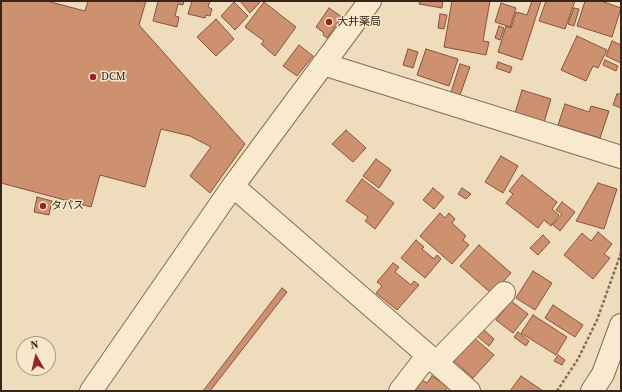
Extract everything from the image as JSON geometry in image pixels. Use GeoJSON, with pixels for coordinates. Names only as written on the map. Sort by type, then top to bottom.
{"type":"FeatureCollection","features":[{"type":"Feature","properties":{"kind":"street"},"geometry":{"type":"LineString","coordinates":[[91,391],[233,186],[370,1]]}},
{"type":"Feature","properties":{"kind":"street"},"geometry":{"type":"LineString","coordinates":[[323,64],[621,157]]}},
{"type":"Feature","properties":{"kind":"street"},"geometry":{"type":"LineString","coordinates":[[233,186],[469,391]]}},
{"type":"Feature","properties":{"kind":"street"},"geometry":{"type":"LineString","coordinates":[[400,391],[431,359],[504,293]]}},
{"type":"Feature","properties":{"kind":"street"},"geometry":{"type":"LineString","coordinates":[[592,391],[602,374],[621,325]]}},
{"type":"Feature","properties":{"kind":"path"},"geometry":{"type":"LineString","coordinates":[[557,391],[578,359],[597,320],[621,253]]}},
{"type":"Feature","properties":{"kind":"building","name":"DCM"},"geometry":{"type":"Polygon","coordinates":[[[1,1],[47,1],[85,11],[88,1],[146,1],[139,25],[245,144],[210,193],[190,176],[211,147],[190,136],[161,129],[145,187],[100,175],[91,207],[1,183],[1,1]]]}},
{"type":"Feature","properties":{"kind":"building"},"geometry":{"type":"Polygon","coordinates":[[[158,1],[184,1],[183,5],[178,4],[175,16],[179,17],[177,27],[153,21],[158,1]]]}},
{"type":"Feature","properties":{"kind":"building"},"geometry":{"type":"Polygon","coordinates":[[[192,1],[210,1],[208,7],[212,9],[210,16],[206,15],[205,18],[188,14],[192,1]]]}},
{"type":"Feature","properties":{"kind":"building"},"geometry":{"type":"Polygon","coordinates":[[[240,1],[261,1],[250,13],[240,1]]]}},
{"type":"Feature","properties":{"kind":"building"},"geometry":{"type":"Polygon","coordinates":[[[420,1],[443,1],[442,8],[419,4],[420,1]]]}},
{"type":"Feature","properties":{"kind":"building"},"geometry":{"type":"Polygon","coordinates":[[[452,1],[490,1],[483,41],[489,42],[486,55],[444,47],[452,1]]]}},
{"type":"Feature","properties":{"kind":"building"},"geometry":{"type":"Polygon","coordinates":[[[532,1],[541,1],[522,60],[498,52],[506,26],[511,28],[516,12],[527,15],[532,1]]]}},
{"type":"Feature","properties":{"kind":"building"},"geometry":{"type":"Polygon","coordinates":[[[546,1],[575,1],[565,29],[539,21],[546,1]]]}},
{"type":"Feature","properties":{"kind":"building"},"geometry":{"type":"Polygon","coordinates":[[[585,1],[601,1],[621,8],[612,37],[577,26],[585,1]]]}},
{"type":"Feature","properties":{"kind":"building"},"geometry":{"type":"Polygon","coordinates":[[[234,2],[248,16],[235,30],[221,16],[234,2]]]}},
{"type":"Feature","properties":{"kind":"building"},"geometry":{"type":"Polygon","coordinates":[[[264,2],[296,27],[275,56],[261,44],[264,41],[245,27],[264,2]]]}},
{"type":"Feature","properties":{"kind":"building"},"geometry":{"type":"Polygon","coordinates":[[[501,3],[516,8],[510,27],[495,22],[501,3]]]}},
{"type":"Feature","properties":{"kind":"building","name":"大井薬局"},"geometry":{"type":"Polygon","coordinates":[[[329,8],[342,17],[327,38],[323,35],[324,33],[316,27],[329,8]]]}},
{"type":"Feature","properties":{"kind":"building"},"geometry":{"type":"Polygon","coordinates":[[[574,8],[579,9],[574,26],[568,24],[574,8]]]}},
{"type":"Feature","properties":{"kind":"building"},"geometry":{"type":"Polygon","coordinates":[[[440,14],[447,15],[444,29],[438,28],[440,14]]]}},
{"type":"Feature","properties":{"kind":"building"},"geometry":{"type":"Polygon","coordinates":[[[216,19],[234,39],[216,56],[197,37],[216,19]]]}},
{"type":"Feature","properties":{"kind":"building"},"geometry":{"type":"Polygon","coordinates":[[[499,26],[504,28],[500,40],[495,38],[499,26]]]}},
{"type":"Feature","properties":{"kind":"building"},"geometry":{"type":"Polygon","coordinates":[[[577,36],[607,50],[598,68],[593,66],[586,81],[561,70],[577,36]]]}},
{"type":"Feature","properties":{"kind":"building"},"geometry":{"type":"Polygon","coordinates":[[[612,41],[621,45],[621,63],[606,56],[612,41]]]}},
{"type":"Feature","properties":{"kind":"building"},"geometry":{"type":"Polygon","coordinates":[[[299,45],[313,56],[297,76],[283,66],[299,45]]]}},
{"type":"Feature","properties":{"kind":"building"},"geometry":{"type":"Polygon","coordinates":[[[408,49],[418,52],[413,68],[403,65],[408,49]]]}},
{"type":"Feature","properties":{"kind":"building"},"geometry":{"type":"Polygon","coordinates":[[[426,49],[458,59],[449,86],[417,75],[426,49]]]}},
{"type":"Feature","properties":{"kind":"building"},"geometry":{"type":"Polygon","coordinates":[[[605,60],[618,66],[616,71],[603,65],[605,60]]]}},
{"type":"Feature","properties":{"kind":"building"},"geometry":{"type":"Polygon","coordinates":[[[498,62],[512,67],[510,73],[496,68],[498,62]]]}},
{"type":"Feature","properties":{"kind":"building"},"geometry":{"type":"Polygon","coordinates":[[[460,64],[470,67],[460,95],[451,92],[460,64]]]}},
{"type":"Feature","properties":{"kind":"building"},"geometry":{"type":"Polygon","coordinates":[[[522,90],[551,99],[544,122],[515,113],[522,90]]]}},
{"type":"Feature","properties":{"kind":"building"},"geometry":{"type":"Polygon","coordinates":[[[617,94],[621,94],[621,108],[613,105],[617,94]]]}},
{"type":"Feature","properties":{"kind":"building"},"geometry":{"type":"Polygon","coordinates":[[[565,104],[589,112],[591,106],[609,111],[600,138],[558,125],[565,104]]]}},
{"type":"Feature","properties":{"kind":"building"},"geometry":{"type":"Polygon","coordinates":[[[346,130],[366,148],[353,162],[332,144],[346,130]]]}},
{"type":"Feature","properties":{"kind":"building"},"geometry":{"type":"Polygon","coordinates":[[[501,156],[518,166],[503,193],[485,182],[501,156]]]}},
{"type":"Feature","properties":{"kind":"building"},"geometry":{"type":"Polygon","coordinates":[[[376,159],[391,170],[379,188],[363,176],[376,159]]]}},
{"type":"Feature","properties":{"kind":"building"},"geometry":{"type":"Polygon","coordinates":[[[522,175],[557,202],[552,209],[559,215],[551,226],[544,220],[538,228],[506,203],[513,194],[509,191],[522,175]]]}},
{"type":"Feature","properties":{"kind":"building"},"geometry":{"type":"Polygon","coordinates":[[[362,179],[394,203],[375,229],[365,221],[368,217],[346,201],[362,179]]]}},
{"type":"Feature","properties":{"kind":"building"},"geometry":{"type":"Polygon","coordinates":[[[598,183],[617,189],[604,229],[576,221],[598,183]]]}},
{"type":"Feature","properties":{"kind":"building"},"geometry":{"type":"Polygon","coordinates":[[[433,188],[444,197],[434,209],[423,200],[433,188]]]}},
{"type":"Feature","properties":{"kind":"building"},"geometry":{"type":"Polygon","coordinates":[[[462,188],[471,194],[466,199],[458,194],[462,188]]]}},
{"type":"Feature","properties":{"kind":"building","name":"タパス"},"geometry":{"type":"Polygon","coordinates":[[[37,197],[52,201],[49,215],[34,212],[37,197]]]}},
{"type":"Feature","properties":{"kind":"building"},"geometry":{"type":"Polygon","coordinates":[[[562,202],[575,212],[560,231],[553,225],[562,214],[556,210],[562,202]]]}},
{"type":"Feature","properties":{"kind":"building"},"geometry":{"type":"Polygon","coordinates":[[[440,213],[445,218],[449,213],[455,219],[452,223],[466,236],[463,240],[469,245],[452,264],[420,236],[440,213]]]}},
{"type":"Feature","properties":{"kind":"building"},"geometry":{"type":"Polygon","coordinates":[[[598,232],[612,244],[604,254],[610,258],[593,279],[564,255],[582,233],[591,241],[598,232]]]}},
{"type":"Feature","properties":{"kind":"building"},"geometry":{"type":"Polygon","coordinates":[[[543,235],[550,242],[538,255],[530,248],[543,235]]]}},
{"type":"Feature","properties":{"kind":"building"},"geometry":{"type":"Polygon","coordinates":[[[416,240],[424,247],[422,249],[434,259],[437,255],[441,259],[425,278],[401,258],[416,240]]]}},
{"type":"Feature","properties":{"kind":"building"},"geometry":{"type":"Polygon","coordinates":[[[479,245],[511,273],[492,294],[460,266],[479,245]]]}},
{"type":"Feature","properties":{"kind":"building"},"geometry":{"type":"Polygon","coordinates":[[[393,263],[399,267],[395,272],[411,285],[414,281],[419,285],[397,310],[376,293],[382,286],[377,282],[393,263]]]}},
{"type":"Feature","properties":{"kind":"building"},"geometry":{"type":"Polygon","coordinates":[[[533,271],[552,283],[535,310],[516,298],[533,271]]]}},
{"type":"Feature","properties":{"kind":"building"},"geometry":{"type":"Polygon","coordinates":[[[282,288],[287,292],[210,391],[203,391],[282,288]]]}},
{"type":"Feature","properties":{"kind":"building"},"geometry":{"type":"Polygon","coordinates":[[[511,301],[528,314],[513,333],[496,320],[511,301]]]}},
{"type":"Feature","properties":{"kind":"building"},"geometry":{"type":"Polygon","coordinates":[[[553,305],[583,325],[575,337],[545,318],[553,305]]]}},
{"type":"Feature","properties":{"kind":"building"},"geometry":{"type":"Polygon","coordinates":[[[533,315],[567,337],[556,355],[521,333],[533,315]]]}},
{"type":"Feature","properties":{"kind":"building"},"geometry":{"type":"Polygon","coordinates":[[[483,329],[494,339],[489,346],[477,336],[483,329]]]}},
{"type":"Feature","properties":{"kind":"building"},"geometry":{"type":"Polygon","coordinates":[[[518,332],[529,341],[526,346],[514,337],[518,332]]]}},
{"type":"Feature","properties":{"kind":"building"},"geometry":{"type":"Polygon","coordinates":[[[472,336],[494,355],[473,378],[452,359],[472,336]]]}},
{"type":"Feature","properties":{"kind":"building"},"geometry":{"type":"Polygon","coordinates":[[[558,355],[565,360],[562,365],[554,361],[558,355]]]}},
{"type":"Feature","properties":{"kind":"building"},"geometry":{"type":"Polygon","coordinates":[[[432,376],[448,387],[445,391],[414,391],[422,380],[427,383],[432,376]]]}},
{"type":"Feature","properties":{"kind":"building"},"geometry":{"type":"Polygon","coordinates":[[[521,376],[543,391],[510,391],[521,376]]]}},
{"type":"Feature","properties":{"kind":"place","name":"大井薬局"},"geometry":{"type":"Point","coordinates":[329,22]}},
{"type":"Feature","properties":{"kind":"place","name":"DCM"},"geometry":{"type":"Point","coordinates":[93,77]}},
{"type":"Feature","properties":{"kind":"place","name":"タパス"},"geometry":{"type":"Point","coordinates":[43,206]}}]}
